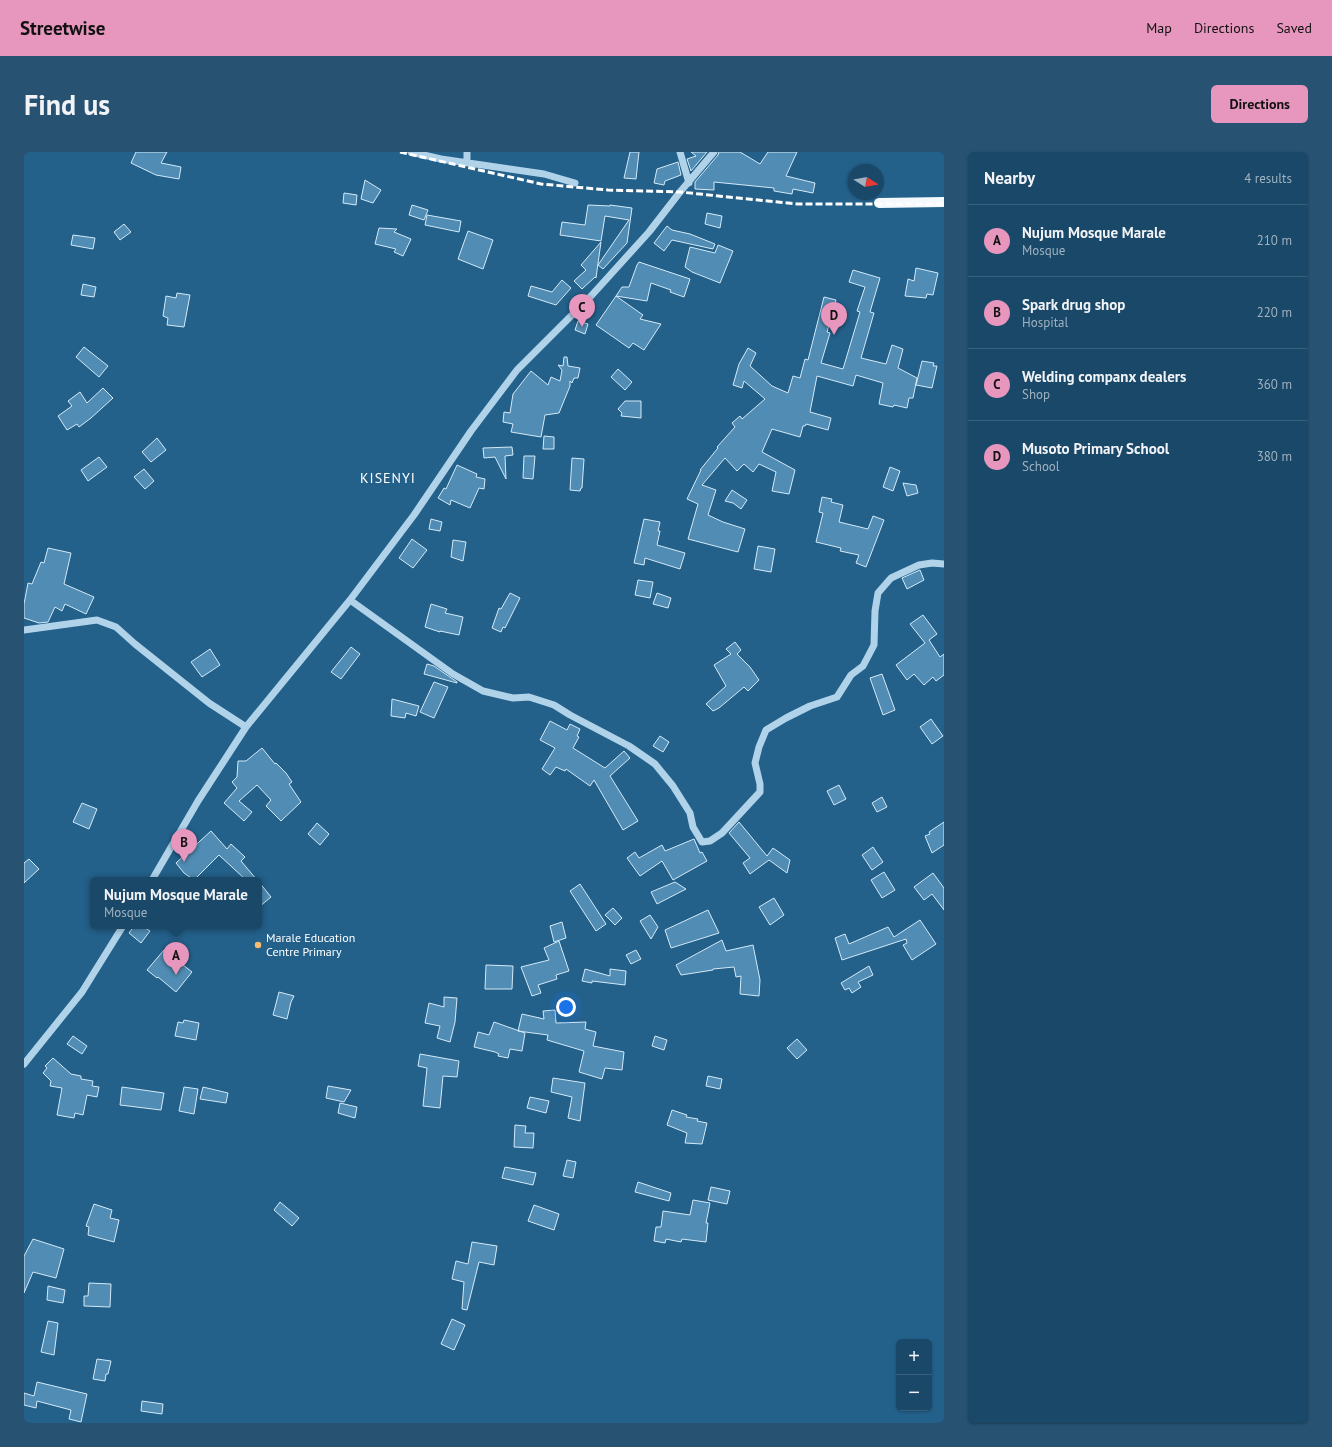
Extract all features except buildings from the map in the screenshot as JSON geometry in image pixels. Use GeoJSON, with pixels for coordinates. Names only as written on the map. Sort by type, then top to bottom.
{"type":"FeatureCollection","features":[{"type":"Feature","properties":{"kind":"main road"},"geometry":{"type":"LineString","coordinates":[[879,203],[944,202]]}},
{"type":"Feature","properties":{"kind":"street"},"geometry":{"type":"LineString","coordinates":[[411,152],[441,159],[544,174],[575,183]]}},
{"type":"Feature","properties":{"kind":"street"},"geometry":{"type":"LineString","coordinates":[[467,152],[467,162]]}},
{"type":"Feature","properties":{"kind":"street"},"geometry":{"type":"LineString","coordinates":[[680,152],[689,183]]}},
{"type":"Feature","properties":{"kind":"street"},"geometry":{"type":"LineString","coordinates":[[154,877],[198,801],[246,727],[350,600],[414,515],[471,431],[517,370],[592,294],[649,232],[714,152]]}},
{"type":"Feature","properties":{"kind":"street"},"geometry":{"type":"LineString","coordinates":[[350,600],[453,674],[483,691],[512,698],[528,698],[554,705],[629,746],[655,764],[673,786],[690,813],[693,826],[702,842],[710,841],[722,832],[760,792],[760,784],[755,763],[758,747],[766,730],[804,709],[837,697],[851,675],[863,666],[874,645],[875,611],[878,594],[882,588],[891,578],[920,565],[932,563],[944,564]]}},
{"type":"Feature","properties":{"kind":"street"},"geometry":{"type":"LineString","coordinates":[[24,630],[96,620],[116,627],[209,703],[246,727]]}},
{"type":"Feature","properties":{"kind":"street"},"geometry":{"type":"LineString","coordinates":[[24,1064],[82,992],[121,929]]}},
{"type":"Feature","properties":{"kind":"railway"},"geometry":{"type":"LineString","coordinates":[[400,152],[541,184],[608,190],[680,192],[797,204],[944,204]]}},
{"type":"Feature","properties":{"kind":"place","name":"Welding companx dealers"},"geometry":{"type":"Point","coordinates":[582,327]}},
{"type":"Feature","properties":{"kind":"place","name":"Musoto Primary School"},"geometry":{"type":"Point","coordinates":[834,335]}},
{"type":"Feature","properties":{"kind":"place","name":"Spark drug shop"},"geometry":{"type":"Point","coordinates":[184,862]}},
{"type":"Feature","properties":{"kind":"place","name":"Marale Education Centre Primary"},"geometry":{"type":"Point","coordinates":[258,945]}},
{"type":"Feature","properties":{"kind":"place","name":"Nujum Mosque Marale"},"geometry":{"type":"Point","coordinates":[176,975]}},
{"type":"Feature","properties":{"kind":"district","name":"KISENYI"},"geometry":{"type":"Point","coordinates":[388,478]}}]}
